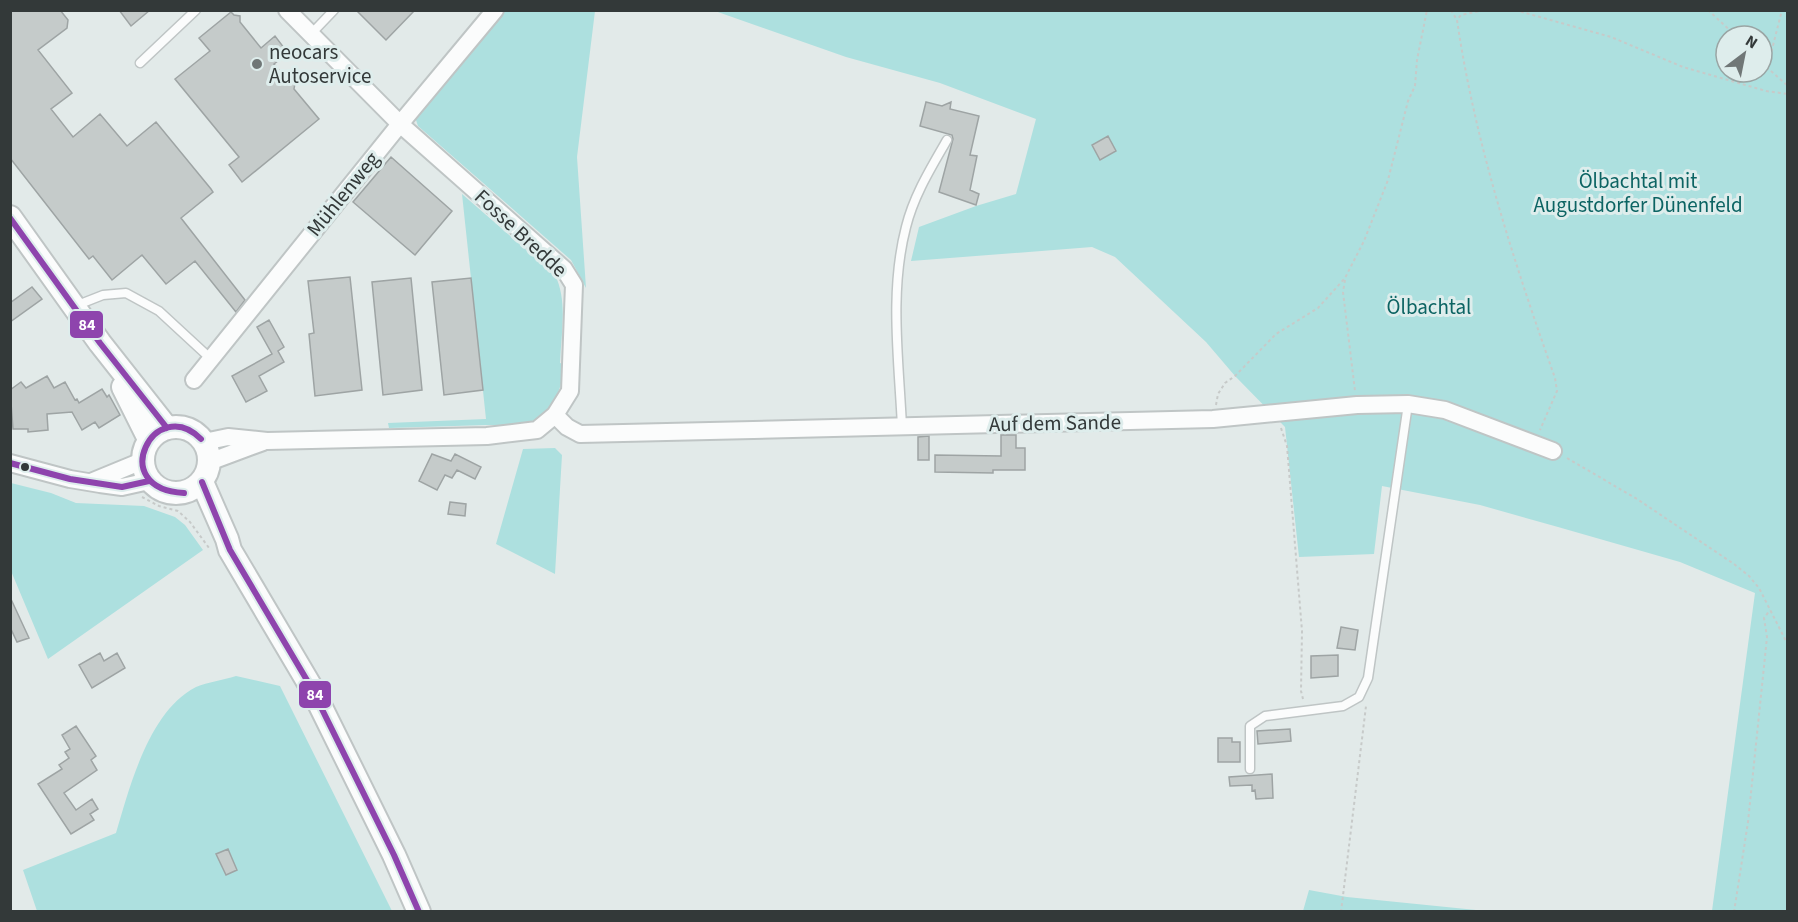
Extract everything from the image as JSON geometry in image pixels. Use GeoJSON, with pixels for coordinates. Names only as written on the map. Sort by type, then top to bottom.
{"type":"FeatureCollection","features":[{"type":"Feature","properties":{"kind":"main road"},"geometry":{"type":"LineString","coordinates":[[10,217],[100,343],[158,434]]}},
{"type":"Feature","properties":{"kind":"main road"},"geometry":{"type":"LineString","coordinates":[[200,470],[174,494],[165,492],[144,479],[144,449],[158,434],[178,427],[197,434],[200,470],[222,544],[231,550],[311,687],[394,855],[419,912]]}},
{"type":"Feature","properties":{"kind":"street","name":"Fosse Bredde"},"geometry":{"type":"LineString","coordinates":[[287,10],[400,124],[564,269],[574,285],[570,391],[555,416]]}},
{"type":"Feature","properties":{"kind":"street","name":"Mühlenweg"},"geometry":{"type":"LineString","coordinates":[[194,380],[495,10]]}},
{"type":"Feature","properties":{"kind":"street","name":"Auf dem Sande"},"geometry":{"type":"LineString","coordinates":[[555,416],[567,427],[580,434],[1213,419],[1357,405],[1408,404],[1444,410],[1553,451]]}},
{"type":"Feature","properties":{"kind":"street"},"geometry":{"type":"LineString","coordinates":[[200,470],[267,441],[487,436],[537,429],[555,416]]}},
{"type":"Feature","properties":{"kind":"street"},"geometry":{"type":"LineString","coordinates":[[10,463],[70,479],[91,482],[144,479]]}},
{"type":"Feature","properties":{"kind":"lane"},"geometry":{"type":"LineString","coordinates":[[140,63],[196,10]]}},
{"type":"Feature","properties":{"kind":"lane"},"geometry":{"type":"LineString","coordinates":[[311,34],[334,10]]}},
{"type":"Feature","properties":{"kind":"lane"},"geometry":{"type":"LineString","coordinates":[[902,427],[896,294],[898,262],[906,225],[920,188],[947,141]]}},
{"type":"Feature","properties":{"kind":"lane"},"geometry":{"type":"LineString","coordinates":[[74,307],[103,295],[126,293],[159,311],[211,358]]}},
{"type":"Feature","properties":{"kind":"lane"},"geometry":{"type":"LineString","coordinates":[[1250,769],[1250,726],[1265,716],[1343,706],[1359,697],[1368,678],[1408,404]]}},
{"type":"Feature","properties":{"kind":"path"},"geometry":{"type":"LineString","coordinates":[[1213,419],[1218,394],[1225,383],[1235,376],[1276,334],[1318,308],[1345,278],[1364,241],[1388,180],[1408,101],[1415,86],[1417,60],[1427,10]]}},
{"type":"Feature","properties":{"kind":"path"},"geometry":{"type":"LineString","coordinates":[[1452,10],[1457,20],[1471,104],[1500,208],[1557,391],[1534,443]]}},
{"type":"Feature","properties":{"kind":"path"},"geometry":{"type":"LineString","coordinates":[[1457,20],[1461,15],[1484,10]]}},
{"type":"Feature","properties":{"kind":"path"},"geometry":{"type":"LineString","coordinates":[[1515,10],[1611,37],[1683,67],[1766,91],[1788,94]]}},
{"type":"Feature","properties":{"kind":"path"},"geometry":{"type":"LineString","coordinates":[[1708,10],[1723,24]]}},
{"type":"Feature","properties":{"kind":"path"},"geometry":{"type":"LineString","coordinates":[[1774,41],[1782,10]]}},
{"type":"Feature","properties":{"kind":"path"},"geometry":{"type":"LineString","coordinates":[[1774,75],[1788,86]]}},
{"type":"Feature","properties":{"kind":"path"},"geometry":{"type":"LineString","coordinates":[[1345,278],[1343,292],[1357,405]]}},
{"type":"Feature","properties":{"kind":"path"},"geometry":{"type":"LineString","coordinates":[[1276,414],[1287,446],[1302,631],[1301,691],[1305,711]]}},
{"type":"Feature","properties":{"kind":"path"},"geometry":{"type":"LineString","coordinates":[[1553,451],[1629,494],[1749,576],[1759,588],[1788,645]]}},
{"type":"Feature","properties":{"kind":"path"},"geometry":{"type":"LineString","coordinates":[[144,479],[159,506],[178,511],[190,522]]}},
{"type":"Feature","properties":{"kind":"path"},"geometry":{"type":"LineString","coordinates":[[1734,912],[1748,822],[1767,637],[1764,618],[1770,610]]}},
{"type":"Feature","properties":{"kind":"path"},"geometry":{"type":"LineString","coordinates":[[1341,912],[1366,705],[1359,697]]}},
{"type":"Feature","properties":{"kind":"green space"},"geometry":{"type":"Polygon","coordinates":[[[491,11],[595,11],[577,157],[586,288],[571,260],[418,126],[414,114],[491,11]]]}},
{"type":"Feature","properties":{"kind":"green space"},"geometry":{"type":"Polygon","coordinates":[[[715,11],[1787,11],[1787,911],[1712,911],[1755,593],[1680,562],[1558,527],[1480,505],[1382,486],[1374,554],[1299,557],[1285,427],[1235,376],[1206,342],[1115,257],[1092,247],[911,261],[919,227],[1016,194],[1036,119],[940,83],[846,57],[715,11]]]}},
{"type":"Feature","properties":{"kind":"green space"},"geometry":{"type":"Polygon","coordinates":[[[462,194],[555,275],[563,307],[560,363],[564,364],[562,382],[549,407],[543,414],[527,423],[389,428],[388,423],[486,419],[462,194]]]}},
{"type":"Feature","properties":{"kind":"green space"},"geometry":{"type":"Polygon","coordinates":[[[555,448],[562,455],[555,574],[496,544],[523,449],[555,448]]]}},
{"type":"Feature","properties":{"kind":"green space"},"geometry":{"type":"Polygon","coordinates":[[[11,483],[51,493],[76,503],[144,506],[175,517],[185,525],[203,550],[48,659],[11,571],[11,483]]]}},
{"type":"Feature","properties":{"kind":"green space"},"geometry":{"type":"Polygon","coordinates":[[[236,676],[280,686],[392,911],[37,911],[23,870],[116,833],[135,772],[154,731],[166,713],[180,698],[196,687],[236,676]]]}},
{"type":"Feature","properties":{"kind":"green space"},"geometry":{"type":"Polygon","coordinates":[[[1309,890],[1347,897],[1486,911],[1303,911],[1309,890]]]}},
{"type":"Feature","properties":{"kind":"building"},"geometry":{"type":"Polygon","coordinates":[[[10,10],[60,10],[68,20],[67,28],[38,50],[72,93],[51,109],[73,137],[100,114],[127,146],[156,122],[211,189],[213,192],[181,218],[245,300],[236,312],[195,261],[166,284],[142,255],[112,280],[93,256],[89,259],[10,158],[10,10]]]}},
{"type":"Feature","properties":{"kind":"building"},"geometry":{"type":"Polygon","coordinates":[[[119,10],[150,10],[131,26],[119,10]]]}},
{"type":"Feature","properties":{"kind":"building"},"geometry":{"type":"Polygon","coordinates":[[[356,10],[415,10],[386,40],[356,10]]]}},
{"type":"Feature","properties":{"kind":"building"},"geometry":{"type":"Polygon","coordinates":[[[231,12],[240,16],[240,22],[261,48],[275,36],[288,53],[274,64],[289,82],[295,83],[294,89],[319,119],[242,182],[229,165],[239,157],[175,79],[210,51],[199,38],[231,12]]]}},
{"type":"Feature","properties":{"kind":"building"},"geometry":{"type":"Polygon","coordinates":[[[926,102],[942,106],[951,102],[950,109],[979,116],[970,155],[977,156],[970,190],[979,194],[976,205],[939,192],[953,139],[952,135],[920,126],[926,102]]]}},
{"type":"Feature","properties":{"kind":"building"},"geometry":{"type":"Polygon","coordinates":[[[1108,136],[1116,151],[1100,160],[1092,145],[1108,136]]]}},
{"type":"Feature","properties":{"kind":"building"},"geometry":{"type":"Polygon","coordinates":[[[391,157],[452,211],[415,255],[353,202],[391,157]]]}},
{"type":"Feature","properties":{"kind":"building"},"geometry":{"type":"Polygon","coordinates":[[[350,277],[362,390],[315,396],[309,334],[314,333],[308,281],[350,277]]]}},
{"type":"Feature","properties":{"kind":"building"},"geometry":{"type":"Polygon","coordinates":[[[411,278],[422,390],[383,395],[372,282],[411,278]]]}},
{"type":"Feature","properties":{"kind":"building"},"geometry":{"type":"Polygon","coordinates":[[[471,278],[483,390],[444,395],[432,282],[471,278]]]}},
{"type":"Feature","properties":{"kind":"building"},"geometry":{"type":"Polygon","coordinates":[[[32,287],[42,299],[10,322],[10,303],[32,287]]]}},
{"type":"Feature","properties":{"kind":"building"},"geometry":{"type":"Polygon","coordinates":[[[269,320],[284,347],[278,351],[284,362],[259,376],[267,391],[246,402],[232,376],[272,354],[257,327],[269,320]]]}},
{"type":"Feature","properties":{"kind":"building"},"geometry":{"type":"Polygon","coordinates":[[[47,376],[54,388],[65,382],[79,403],[102,389],[107,397],[109,395],[120,415],[99,428],[95,422],[82,430],[72,412],[47,414],[48,430],[28,432],[28,429],[13,429],[10,390],[21,382],[26,388],[47,376]]]}},
{"type":"Feature","properties":{"kind":"building"},"geometry":{"type":"Polygon","coordinates":[[[1001,435],[1016,435],[1016,448],[1025,448],[1025,470],[993,470],[993,473],[935,472],[935,455],[1001,456],[1001,435]]]}},
{"type":"Feature","properties":{"kind":"building"},"geometry":{"type":"Polygon","coordinates":[[[929,436],[929,460],[918,460],[918,437],[929,436]]]}},
{"type":"Feature","properties":{"kind":"building"},"geometry":{"type":"Polygon","coordinates":[[[432,454],[451,461],[455,454],[481,467],[475,479],[457,470],[452,478],[445,475],[437,490],[419,481],[432,454]]]}},
{"type":"Feature","properties":{"kind":"building"},"geometry":{"type":"Polygon","coordinates":[[[450,502],[466,504],[465,516],[448,514],[450,502]]]}},
{"type":"Feature","properties":{"kind":"building"},"geometry":{"type":"Polygon","coordinates":[[[10,597],[29,638],[17,642],[10,627],[10,597]]]}},
{"type":"Feature","properties":{"kind":"building"},"geometry":{"type":"Polygon","coordinates":[[[1341,627],[1358,630],[1355,650],[1337,648],[1341,627]]]}},
{"type":"Feature","properties":{"kind":"building"},"geometry":{"type":"Polygon","coordinates":[[[100,653],[104,661],[117,653],[125,668],[92,688],[79,665],[100,653]]]}},
{"type":"Feature","properties":{"kind":"building"},"geometry":{"type":"Polygon","coordinates":[[[1338,655],[1338,676],[1311,678],[1311,656],[1338,655]]]}},
{"type":"Feature","properties":{"kind":"building"},"geometry":{"type":"Polygon","coordinates":[[[76,726],[96,756],[91,760],[97,770],[64,793],[76,810],[92,799],[98,809],[90,814],[94,820],[71,834],[38,784],[62,769],[59,765],[69,758],[65,752],[70,749],[62,735],[76,726]]]}},
{"type":"Feature","properties":{"kind":"building"},"geometry":{"type":"Polygon","coordinates":[[[1290,729],[1291,741],[1258,744],[1257,731],[1290,729]]]}},
{"type":"Feature","properties":{"kind":"building"},"geometry":{"type":"Polygon","coordinates":[[[1218,738],[1232,738],[1232,742],[1240,742],[1240,762],[1218,762],[1218,738]]]}},
{"type":"Feature","properties":{"kind":"building"},"geometry":{"type":"Polygon","coordinates":[[[1272,774],[1273,798],[1256,799],[1252,785],[1230,786],[1229,777],[1272,774]]]}},
{"type":"Feature","properties":{"kind":"building"},"geometry":{"type":"Polygon","coordinates":[[[228,849],[237,870],[226,875],[216,854],[228,849]]]}},
{"type":"Feature","properties":{"kind":"transit line","name":"84"},"geometry":{"type":"LineString","coordinates":[[10,218],[100,343],[167,428]]}},
{"type":"Feature","properties":{"kind":"transit line","name":"84"},"geometry":{"type":"LineString","coordinates":[[184,493],[160,488],[147,476],[143,462],[146,447],[155,435],[168,427],[184,428],[201,439]]}},
{"type":"Feature","properties":{"kind":"transit line","name":"84"},"geometry":{"type":"LineString","coordinates":[[10,463],[70,479],[122,487],[149,481]]}},
{"type":"Feature","properties":{"kind":"transit line","name":"84"},"geometry":{"type":"LineString","coordinates":[[202,482],[230,550],[311,687],[394,855],[419,912]]}},
{"type":"Feature","properties":{"kind":"place","name":"neocars Autoservice"},"geometry":{"type":"Point","coordinates":[257,64]}},
{"type":"Feature","properties":{"kind":"park label","name":"Ölbachtal mit Augustdorfer Dünenfeld"},"geometry":{"type":"Point","coordinates":[1638,193]}},
{"type":"Feature","properties":{"kind":"park label","name":"Ölbachtal"},"geometry":{"type":"Point","coordinates":[1429,307]}}]}
